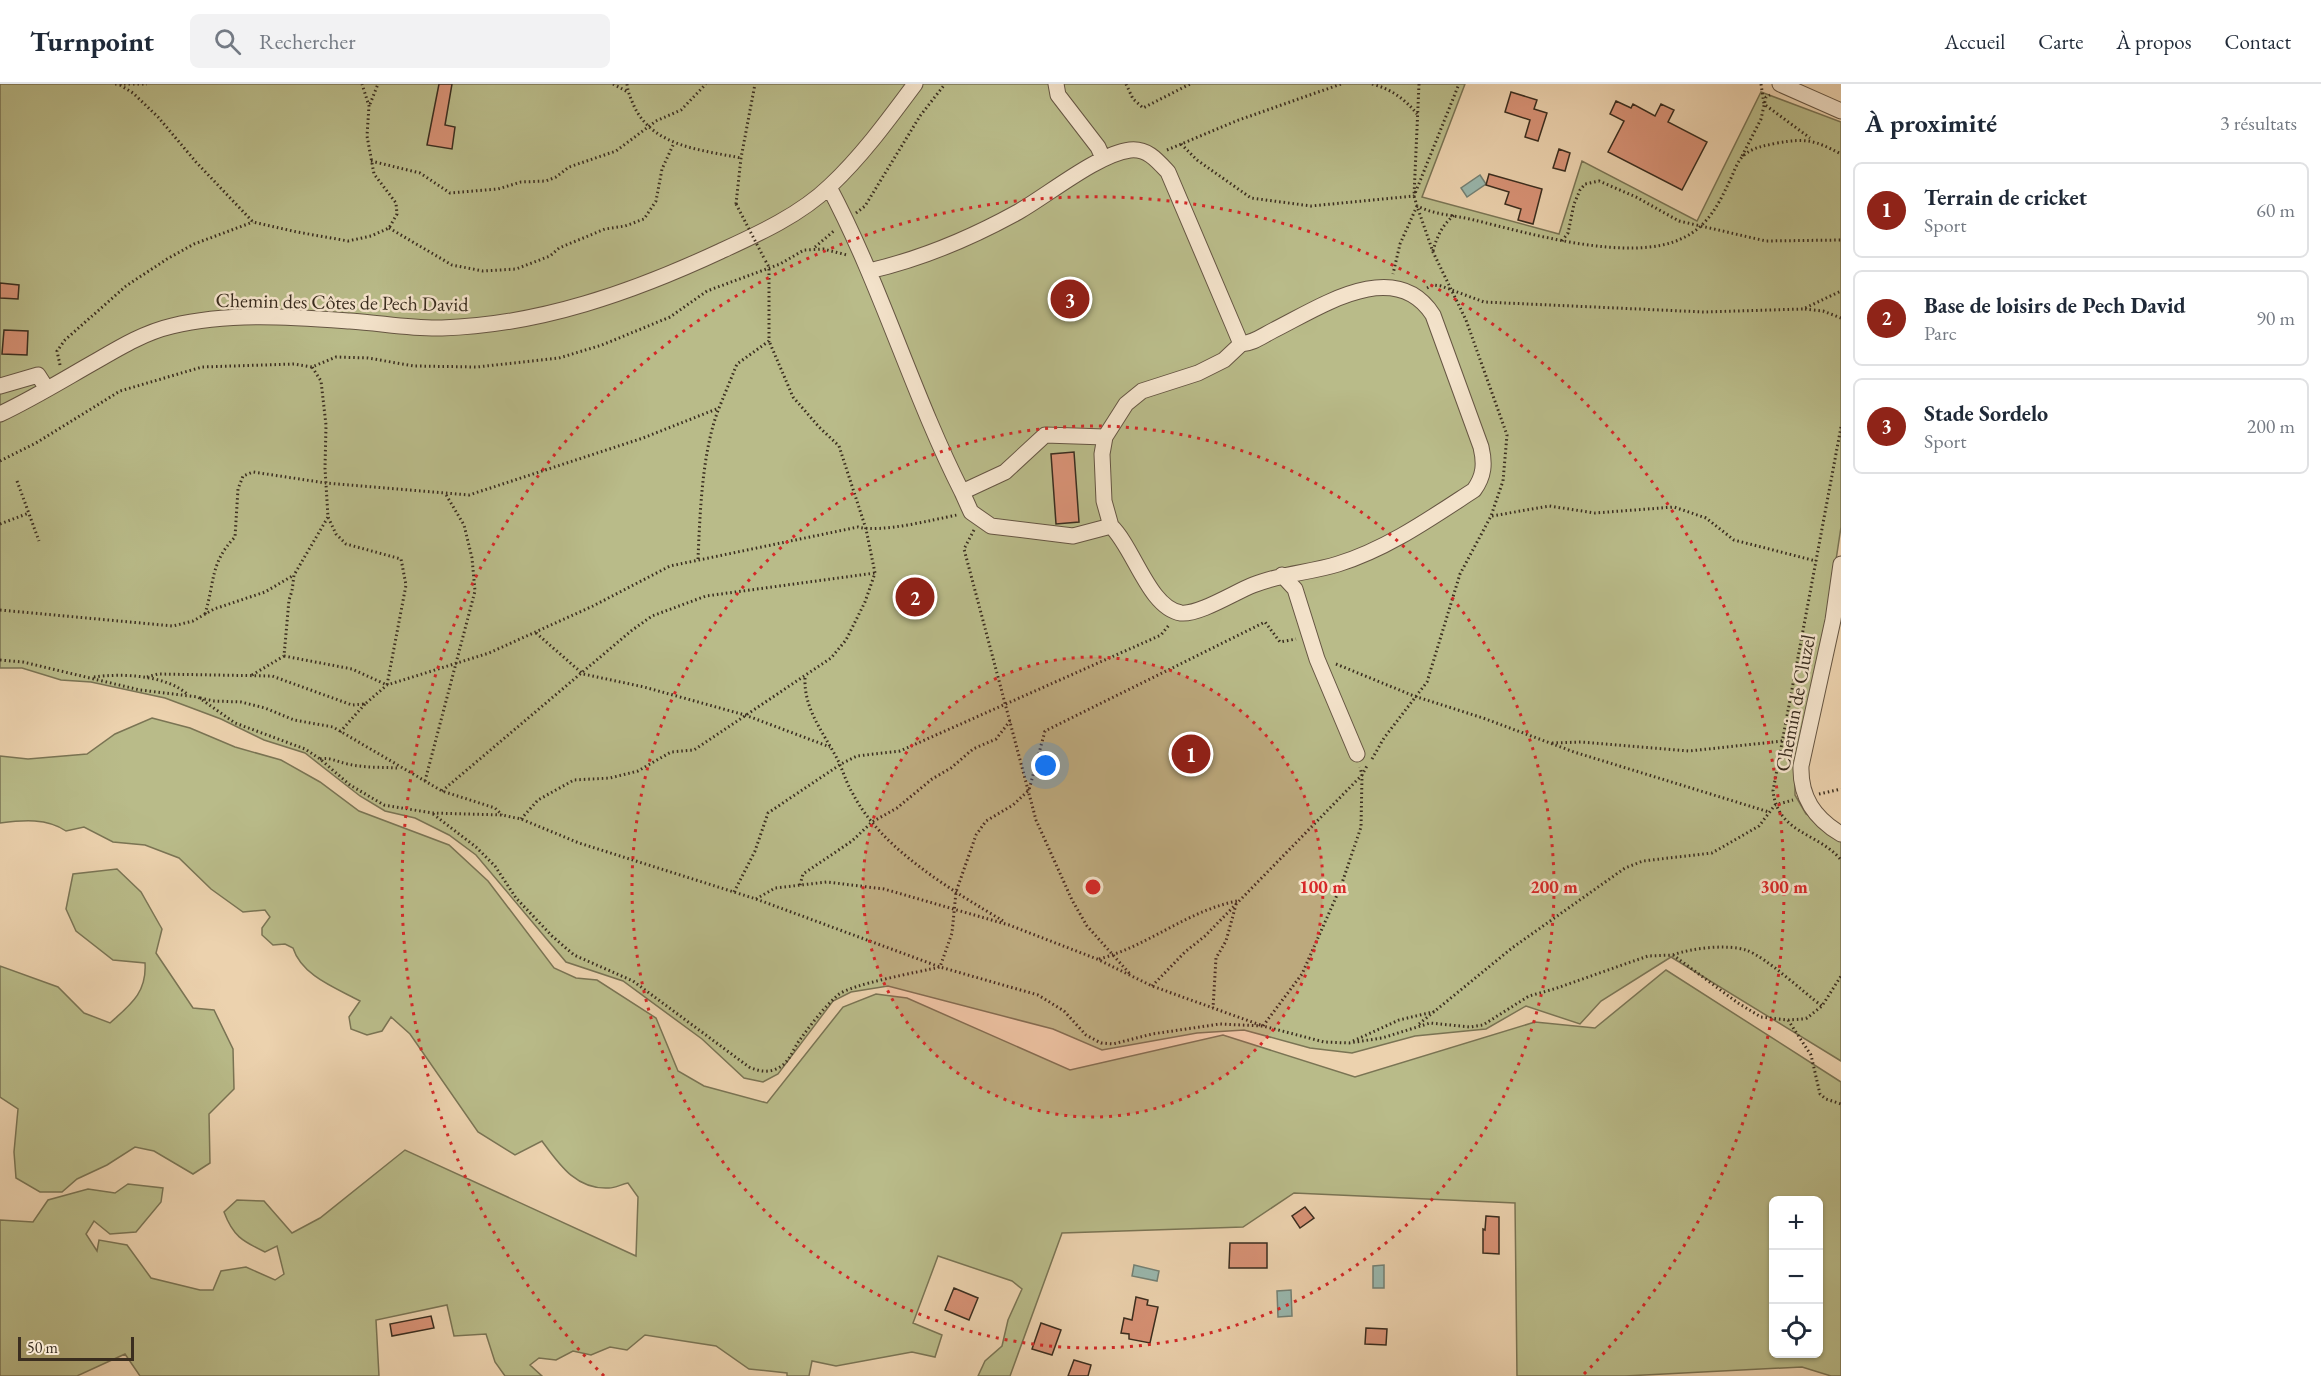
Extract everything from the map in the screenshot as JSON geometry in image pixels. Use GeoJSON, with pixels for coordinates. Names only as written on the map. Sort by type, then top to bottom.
{"type":"FeatureCollection","features":[{"type":"Feature","properties":{"kind":"street","name":"Chemin des Côtes de Pech David"},"geometry":{"type":"LineString","coordinates":[[0,414],[145,335],[191,322],[230,318],[288,319],[441,328],[511,322],[570,308],[677,271],[749,238],[801,208],[829,187],[849,166],[915,84]]}},
{"type":"Feature","properties":{"kind":"street"},"geometry":{"type":"LineString","coordinates":[[1056,84],[1058,95],[1103,158]]}},
{"type":"Feature","properties":{"kind":"street"},"geometry":{"type":"LineString","coordinates":[[1781,85],[1841,111]]}},
{"type":"Feature","properties":{"kind":"street"},"geometry":{"type":"LineString","coordinates":[[869,272],[955,243],[1016,213],[1103,158],[1130,150],[1143,151],[1155,158],[1168,172],[1241,344]]}},
{"type":"Feature","properties":{"kind":"street"},"geometry":{"type":"LineString","coordinates":[[829,187],[861,252],[937,443],[971,512],[991,526],[1073,536],[1111,526]]}},
{"type":"Feature","properties":{"kind":"street"},"geometry":{"type":"LineString","coordinates":[[1390,286],[1415,294],[1426,304],[1433,315],[1481,447],[1484,460],[1480,482],[1474,490],[1416,528],[1376,549],[1337,564],[1282,575],[1196,610],[1181,613],[1163,604],[1151,592],[1122,536],[1111,526],[1104,501],[1102,454],[1105,437],[1126,404],[1142,391],[1198,373],[1224,360],[1241,344],[1251,344],[1267,333],[1342,296],[1390,286]]}},
{"type":"Feature","properties":{"kind":"street"},"geometry":{"type":"LineString","coordinates":[[0,386],[38,375],[47,389]]}},
{"type":"Feature","properties":{"kind":"street"},"geometry":{"type":"LineString","coordinates":[[962,492],[1005,472],[1045,435],[1105,437]]}},
{"type":"Feature","properties":{"kind":"street","name":"Chemin de Cluzel"},"geometry":{"type":"LineString","coordinates":[[1841,564],[1833,620],[1801,766],[1800,781],[1804,795],[1812,809],[1832,829],[1841,834]]}},
{"type":"Feature","properties":{"kind":"street"},"geometry":{"type":"LineString","coordinates":[[1282,575],[1295,589],[1317,659],[1357,754]]}},
{"type":"Feature","properties":{"kind":"path"},"geometry":{"type":"LineString","coordinates":[[118,84],[147,84]]}},
{"type":"Feature","properties":{"kind":"path"},"geometry":{"type":"LineString","coordinates":[[118,84],[133,93],[158,117],[196,162],[253,222]]}},
{"type":"Feature","properties":{"kind":"path"},"geometry":{"type":"LineString","coordinates":[[362,84],[369,106]]}},
{"type":"Feature","properties":{"kind":"path"},"geometry":{"type":"LineString","coordinates":[[57,351],[79,326],[126,286],[194,244],[253,222],[348,241],[371,236],[389,228],[397,214],[396,203],[374,174],[367,136],[369,106],[378,84]]}},
{"type":"Feature","properties":{"kind":"path"},"geometry":{"type":"LineString","coordinates":[[613,84],[628,92]]}},
{"type":"Feature","properties":{"kind":"path"},"geometry":{"type":"LineString","coordinates":[[627,84],[628,92],[637,111],[648,128],[674,143],[741,158]]}},
{"type":"Feature","properties":{"kind":"path"},"geometry":{"type":"LineString","coordinates":[[521,819],[538,800],[574,780],[610,778],[638,771],[671,752],[694,750],[831,658],[846,640],[866,603],[875,573],[866,529],[839,446],[819,428],[793,397],[769,341],[769,267],[736,204],[741,158],[755,84]]}},
{"type":"Feature","properties":{"kind":"path"},"geometry":{"type":"LineString","coordinates":[[813,248],[865,206],[920,116],[945,84]]}},
{"type":"Feature","properties":{"kind":"path"},"geometry":{"type":"LineString","coordinates":[[1126,84],[1133,99],[1143,108],[1190,84]]}},
{"type":"Feature","properties":{"kind":"path"},"geometry":{"type":"LineString","coordinates":[[1155,158],[1162,152],[1236,121],[1341,84]]}},
{"type":"Feature","properties":{"kind":"path"},"geometry":{"type":"LineString","coordinates":[[1372,84],[1405,100],[1418,116]]}},
{"type":"Feature","properties":{"kind":"path"},"geometry":{"type":"LineString","coordinates":[[1152,986],[1185,952],[1205,936],[1362,775],[1384,738],[1427,682],[1460,574],[1491,516],[1503,481],[1507,435],[1466,320],[1432,252],[1414,196],[1419,84]]}},
{"type":"Feature","properties":{"kind":"path"},"geometry":{"type":"LineString","coordinates":[[1414,196],[1459,84]]}},
{"type":"Feature","properties":{"kind":"path"},"geometry":{"type":"LineString","coordinates":[[1761,84],[1764,104],[1811,140],[1841,154]]}},
{"type":"Feature","properties":{"kind":"path"},"geometry":{"type":"LineString","coordinates":[[371,161],[420,173],[450,192],[498,189],[521,182],[546,181],[569,167],[616,151],[656,121],[681,110],[707,85]]}},
{"type":"Feature","properties":{"kind":"path"},"geometry":{"type":"LineString","coordinates":[[1417,206],[1432,214],[1455,215],[1562,241],[1603,247],[1667,244],[1684,238],[1703,226],[1714,212],[1761,119],[1766,97],[1781,85]]}},
{"type":"Feature","properties":{"kind":"path"},"geometry":{"type":"LineString","coordinates":[[1741,158],[1754,148],[1811,140]]}},
{"type":"Feature","properties":{"kind":"path"},"geometry":{"type":"LineString","coordinates":[[389,228],[452,265],[483,271],[516,269],[550,256],[559,248],[605,229],[625,226],[644,219],[656,201],[662,169],[674,143]]}},
{"type":"Feature","properties":{"kind":"path"},"geometry":{"type":"LineString","coordinates":[[1181,144],[1203,165],[1251,198],[1311,206],[1414,196]]}},
{"type":"Feature","properties":{"kind":"path"},"geometry":{"type":"LineString","coordinates":[[1562,241],[1568,233],[1576,198],[1586,184],[1592,182],[1607,183],[1679,221],[1766,242],[1841,240]]}},
{"type":"Feature","properties":{"kind":"path"},"geometry":{"type":"LineString","coordinates":[[1390,286],[1400,244],[1417,206]]}},
{"type":"Feature","properties":{"kind":"path"},"geometry":{"type":"LineString","coordinates":[[1432,252],[1444,225],[1455,215]]}},
{"type":"Feature","properties":{"kind":"path"},"geometry":{"type":"LineString","coordinates":[[0,461],[36,443],[120,391],[202,368],[294,364],[312,367],[336,357],[368,358],[414,366],[466,367],[558,358],[602,345],[670,316],[707,291],[780,264],[804,250],[824,249],[848,255],[861,252]]}},
{"type":"Feature","properties":{"kind":"path"},"geometry":{"type":"LineString","coordinates":[[1415,294],[1433,285],[1484,302],[1704,312],[1803,309],[1823,311],[1841,318]]}},
{"type":"Feature","properties":{"kind":"path"},"geometry":{"type":"LineString","coordinates":[[1803,309],[1841,291]]}},
{"type":"Feature","properties":{"kind":"path"},"geometry":{"type":"LineString","coordinates":[[698,559],[710,430],[737,364],[769,341]]}},
{"type":"Feature","properties":{"kind":"path"},"geometry":{"type":"LineString","coordinates":[[312,367],[321,381],[326,425],[325,468],[328,517],[336,534],[346,544],[401,559],[406,585],[387,685]]}},
{"type":"Feature","properties":{"kind":"path"},"geometry":{"type":"LineString","coordinates":[[205,614],[212,591],[216,563],[223,549],[235,537],[238,489],[243,476],[253,472],[373,488],[469,495],[643,438],[720,408]]}},
{"type":"Feature","properties":{"kind":"path"},"geometry":{"type":"LineString","coordinates":[[1841,427],[1773,791],[1779,814],[1835,853],[1841,860]]}},
{"type":"Feature","properties":{"kind":"path"},"geometry":{"type":"LineString","coordinates":[[17,481],[39,541]]}},
{"type":"Feature","properties":{"kind":"path"},"geometry":{"type":"LineString","coordinates":[[425,781],[474,591],[472,558],[464,525],[444,492]]}},
{"type":"Feature","properties":{"kind":"path"},"geometry":{"type":"LineString","coordinates":[[1491,516],[1549,506],[1595,513],[1674,507],[1706,518],[1734,540],[1816,561]]}},
{"type":"Feature","properties":{"kind":"path"},"geometry":{"type":"LineString","coordinates":[[340,732],[365,704],[387,685],[489,653],[592,606],[670,566],[858,527],[866,529],[971,512],[975,527],[964,549],[1036,820],[1072,900],[1087,926],[1130,975]]}},
{"type":"Feature","properties":{"kind":"path"},"geometry":{"type":"LineString","coordinates":[[0,524],[29,513]]}},
{"type":"Feature","properties":{"kind":"path"},"geometry":{"type":"LineString","coordinates":[[284,656],[289,600],[294,575],[328,517]]}},
{"type":"Feature","properties":{"kind":"path"},"geometry":{"type":"LineString","coordinates":[[442,791],[583,674],[631,631],[652,616],[706,596],[875,573]]}},
{"type":"Feature","properties":{"kind":"path"},"geometry":{"type":"LineString","coordinates":[[0,610],[173,626],[193,621],[205,614],[265,592],[294,575]]}},
{"type":"Feature","properties":{"kind":"path"},"geometry":{"type":"LineString","coordinates":[[733,893],[755,851],[768,813],[841,764],[857,756],[900,751],[1161,635],[1181,613]]}},
{"type":"Feature","properties":{"kind":"path"},"geometry":{"type":"LineString","coordinates":[[940,967],[952,933],[956,892],[976,835],[986,821],[1013,805],[1029,790],[1045,731],[1265,622],[1280,642],[1310,636]]}},
{"type":"Feature","properties":{"kind":"path"},"geometry":{"type":"LineString","coordinates":[[535,632],[583,674],[644,687],[745,715],[831,748]]}},
{"type":"Feature","properties":{"kind":"path"},"geometry":{"type":"LineString","coordinates":[[250,676],[284,656],[352,669],[387,685]]}},
{"type":"Feature","properties":{"kind":"path"},"geometry":{"type":"LineString","coordinates":[[1317,659],[1585,756],[1769,812]]}},
{"type":"Feature","properties":{"kind":"path"},"geometry":{"type":"LineString","coordinates":[[0,660],[23,662],[140,690],[214,701],[241,702],[265,708],[294,720],[333,728],[442,791],[489,806],[502,815]]}},
{"type":"Feature","properties":{"kind":"path"},"geometry":{"type":"LineString","coordinates":[[91,677],[116,674],[147,677],[183,690],[190,696]]}},
{"type":"Feature","properties":{"kind":"path"},"geometry":{"type":"LineString","coordinates":[[147,677],[158,674],[272,676],[352,705],[365,704]]}},
{"type":"Feature","properties":{"kind":"path"},"geometry":{"type":"LineString","coordinates":[[805,677],[804,690],[808,708],[841,764],[853,795],[872,822],[901,851],[956,892],[1010,925]]}},
{"type":"Feature","properties":{"kind":"path"},"geometry":{"type":"LineString","coordinates":[[198,698],[235,723],[305,749],[350,785],[384,805],[432,813],[502,815],[521,819],[579,843],[756,899],[940,967],[1038,996],[1064,1011],[1086,1035],[1101,1043],[1113,1044],[1152,1034],[1220,1024],[1263,1026]]}},
{"type":"Feature","properties":{"kind":"path"},"geometry":{"type":"LineString","coordinates":[[800,885],[803,874],[852,841],[872,822],[897,808],[973,749],[996,739],[1010,722]]}},
{"type":"Feature","properties":{"kind":"path"},"geometry":{"type":"LineString","coordinates":[[1550,743],[1581,742],[1689,751],[1783,741]]}},
{"type":"Feature","properties":{"kind":"path"},"geometry":{"type":"LineString","coordinates":[[1263,1026],[1302,974],[1341,886],[1361,827],[1362,775],[1357,754]]}},
{"type":"Feature","properties":{"kind":"path"},"geometry":{"type":"LineString","coordinates":[[320,759],[329,757],[346,764],[399,768]]}},
{"type":"Feature","properties":{"kind":"path"},"geometry":{"type":"LineString","coordinates":[[1415,1027],[1439,1010],[1512,948],[1625,868],[1643,861],[1712,853],[1759,826],[1775,805],[1786,804],[1804,795],[1831,793],[1841,789]]}},
{"type":"Feature","properties":{"kind":"path"},"geometry":{"type":"LineString","coordinates":[[432,813],[476,847],[495,866],[516,898],[552,936],[574,955],[633,981],[756,1070],[770,1071],[783,1066],[824,1011],[844,991],[940,967]]}},
{"type":"Feature","properties":{"kind":"path"},"geometry":{"type":"LineString","coordinates":[[756,899],[775,888],[827,882],[884,890],[1010,925],[1098,959],[1152,986],[1263,1026],[1324,1042],[1349,1043],[1382,1038],[1430,1023],[1470,1027],[1483,1025],[1529,996],[1648,956],[1673,955],[1685,950],[1704,948],[1745,950],[1758,956],[1822,1006]]}},
{"type":"Feature","properties":{"kind":"path"},"geometry":{"type":"LineString","coordinates":[[1098,959],[1113,955],[1216,905],[1238,902]]}},
{"type":"Feature","properties":{"kind":"path"},"geometry":{"type":"LineString","coordinates":[[1213,1008],[1216,958],[1226,941],[1238,902]]}},
{"type":"Feature","properties":{"kind":"path"},"geometry":{"type":"LineString","coordinates":[[1673,955],[1738,1003],[1761,1017],[1788,1020],[1807,1018],[1822,1006],[1841,976]]}},
{"type":"Feature","properties":{"kind":"path"},"geometry":{"type":"LineString","coordinates":[[1349,1043],[1399,1020],[1439,1010]]}},
{"type":"Feature","properties":{"kind":"path"},"geometry":{"type":"LineString","coordinates":[[1788,1020],[1811,1055],[1820,1094],[1841,1104]]}},
{"type":"Feature","properties":{"kind":"green space"},"geometry":{"type":"Polygon","coordinates":[[[0,84],[1465,84],[1422,197],[1559,234],[1582,161],[1697,221],[1761,92],[1841,122],[1841,527],[1819,672],[1795,770],[1795,795],[1806,814],[1841,835],[1841,1061],[1671,957],[1601,1001],[1580,1024],[1526,1006],[1486,1029],[1415,1036],[1352,1053],[1310,1048],[1244,1030],[1197,1033],[1102,1050],[1053,1029],[888,986],[851,992],[833,1001],[778,1074],[763,1082],[744,1078],[702,1039],[623,981],[566,962],[476,855],[449,835],[415,818],[385,811],[360,796],[305,753],[264,740],[221,719],[165,698],[91,682],[61,680],[22,668],[0,668],[0,84]]]}},
{"type":"Feature","properties":{"kind":"green space"},"geometry":{"type":"Polygon","coordinates":[[[152,718],[190,728],[235,747],[281,760],[320,782],[359,811],[449,845],[488,881],[554,968],[576,978],[597,980],[656,1018],[678,1071],[704,1086],[767,1103],[843,1007],[876,994],[907,998],[1070,1070],[1223,1035],[1355,1077],[1535,1022],[1595,1028],[1666,970],[1841,1082],[1841,1376],[1831,1376],[1802,1367],[1625,1376],[1517,1376],[1515,1203],[1294,1193],[1243,1227],[1062,1233],[1010,1376],[978,1376],[985,1361],[1002,1346],[1008,1320],[1022,1289],[1012,1281],[938,1256],[913,1323],[942,1335],[935,1357],[912,1352],[836,1366],[812,1361],[809,1376],[787,1376],[787,1373],[749,1369],[716,1346],[645,1335],[627,1350],[610,1347],[591,1355],[573,1351],[556,1360],[539,1358],[530,1365],[542,1376],[505,1376],[495,1362],[486,1334],[454,1336],[447,1305],[376,1320],[379,1376],[140,1376],[125,1354],[77,1376],[0,1376],[0,1220],[33,1222],[48,1200],[88,1189],[115,1193],[128,1184],[163,1188],[161,1202],[136,1232],[110,1234],[94,1221],[86,1234],[97,1251],[99,1240],[127,1245],[151,1278],[200,1290],[213,1290],[221,1271],[246,1267],[275,1280],[284,1274],[277,1246],[265,1252],[244,1241],[231,1227],[224,1212],[237,1200],[264,1201],[292,1233],[320,1218],[405,1150],[636,1256],[638,1197],[628,1183],[609,1188],[587,1185],[562,1167],[542,1141],[515,1155],[478,1132],[410,1034],[391,1017],[382,1031],[367,1035],[351,1029],[349,1017],[360,1001],[312,974],[297,958],[293,948],[285,944],[273,945],[262,935],[262,928],[270,917],[265,910],[243,912],[211,889],[179,858],[145,845],[113,842],[84,827],[66,831],[43,822],[0,823],[0,756],[28,759],[87,754],[115,734],[152,718]]]}},
{"type":"Feature","properties":{"kind":"green space"},"geometry":{"type":"Polygon","coordinates":[[[117,869],[141,892],[162,929],[156,953],[193,1008],[214,1010],[233,1049],[234,1089],[209,1114],[210,1163],[193,1174],[154,1151],[135,1147],[107,1165],[77,1179],[62,1192],[40,1192],[16,1178],[14,1152],[18,1109],[0,1097],[0,966],[58,987],[84,1013],[110,1023],[136,998],[143,982],[145,963],[113,960],[76,931],[66,909],[73,874],[117,869]]]}},
{"type":"Feature","properties":{"kind":"water"},"geometry":{"type":"Polygon","coordinates":[[[1480,175],[1486,184],[1467,197],[1461,188],[1480,175]]]}},
{"type":"Feature","properties":{"kind":"water"},"geometry":{"type":"Polygon","coordinates":[[[1134,1265],[1159,1271],[1157,1281],[1132,1276],[1134,1265]]]}},
{"type":"Feature","properties":{"kind":"water"},"geometry":{"type":"Polygon","coordinates":[[[1384,1265],[1384,1288],[1373,1288],[1373,1266],[1384,1265]]]}},
{"type":"Feature","properties":{"kind":"water"},"geometry":{"type":"Polygon","coordinates":[[[1291,1290],[1292,1316],[1278,1317],[1277,1291],[1291,1290]]]}},
{"type":"Feature","properties":{"kind":"building"},"geometry":{"type":"Polygon","coordinates":[[[439,84],[452,84],[445,125],[455,127],[452,149],[427,145],[439,84]]]}},
{"type":"Feature","properties":{"kind":"building"},"geometry":{"type":"Polygon","coordinates":[[[1511,92],[1537,100],[1534,109],[1547,113],[1538,141],[1525,137],[1530,120],[1505,112],[1511,92]]]}},
{"type":"Feature","properties":{"kind":"building"},"geometry":{"type":"Polygon","coordinates":[[[1616,101],[1631,108],[1633,104],[1655,116],[1661,104],[1674,110],[1668,122],[1707,142],[1682,190],[1608,152],[1624,121],[1610,114],[1616,101]]]}},
{"type":"Feature","properties":{"kind":"building"},"geometry":{"type":"Polygon","coordinates":[[[1559,149],[1570,153],[1565,171],[1553,168],[1559,149]]]}},
{"type":"Feature","properties":{"kind":"building"},"geometry":{"type":"Polygon","coordinates":[[[1489,174],[1542,189],[1533,224],[1518,220],[1521,209],[1505,204],[1509,192],[1486,185],[1489,174]]]}},
{"type":"Feature","properties":{"kind":"building"},"geometry":{"type":"Polygon","coordinates":[[[0,283],[19,285],[18,299],[0,298],[0,283]]]}},
{"type":"Feature","properties":{"kind":"building"},"geometry":{"type":"Polygon","coordinates":[[[4,330],[28,331],[27,355],[2,354],[4,330]]]}},
{"type":"Feature","properties":{"kind":"building"},"geometry":{"type":"Polygon","coordinates":[[[1074,452],[1079,522],[1056,524],[1051,454],[1074,452]]]}},
{"type":"Feature","properties":{"kind":"building"},"geometry":{"type":"Polygon","coordinates":[[[1305,1207],[1314,1218],[1300,1228],[1292,1216],[1305,1207]]]}},
{"type":"Feature","properties":{"kind":"building"},"geometry":{"type":"Polygon","coordinates":[[[1486,1216],[1499,1217],[1499,1254],[1483,1253],[1483,1229],[1485,1230],[1486,1216]]]}},
{"type":"Feature","properties":{"kind":"building"},"geometry":{"type":"Polygon","coordinates":[[[1230,1243],[1267,1243],[1267,1268],[1229,1268],[1230,1243]]]}},
{"type":"Feature","properties":{"kind":"building"},"geometry":{"type":"Polygon","coordinates":[[[954,1288],[978,1298],[969,1320],[945,1310],[954,1288]]]}},
{"type":"Feature","properties":{"kind":"building"},"geometry":{"type":"Polygon","coordinates":[[[1136,1297],[1148,1300],[1147,1305],[1158,1307],[1150,1343],[1129,1339],[1129,1334],[1121,1333],[1124,1318],[1132,1320],[1136,1297]]]}},
{"type":"Feature","properties":{"kind":"building"},"geometry":{"type":"Polygon","coordinates":[[[431,1316],[434,1328],[392,1336],[390,1324],[431,1316]]]}},
{"type":"Feature","properties":{"kind":"building"},"geometry":{"type":"Polygon","coordinates":[[[1041,1323],[1061,1330],[1052,1355],[1032,1349],[1041,1323]]]}},
{"type":"Feature","properties":{"kind":"building"},"geometry":{"type":"Polygon","coordinates":[[[1366,1328],[1387,1329],[1386,1345],[1365,1344],[1366,1328]]]}},
{"type":"Feature","properties":{"kind":"building"},"geometry":{"type":"Polygon","coordinates":[[[1074,1360],[1091,1365],[1088,1376],[1068,1376],[1074,1360]]]}},
{"type":"Feature","properties":{"kind":"place","name":"Stade Sordelo"},"geometry":{"type":"Point","coordinates":[1070,299]}},
{"type":"Feature","properties":{"kind":"place","name":"Base de loisirs de Pech David"},"geometry":{"type":"Point","coordinates":[915,597]}},
{"type":"Feature","properties":{"kind":"place","name":"Terrain de cricket"},"geometry":{"type":"Point","coordinates":[1191,754]}}]}
